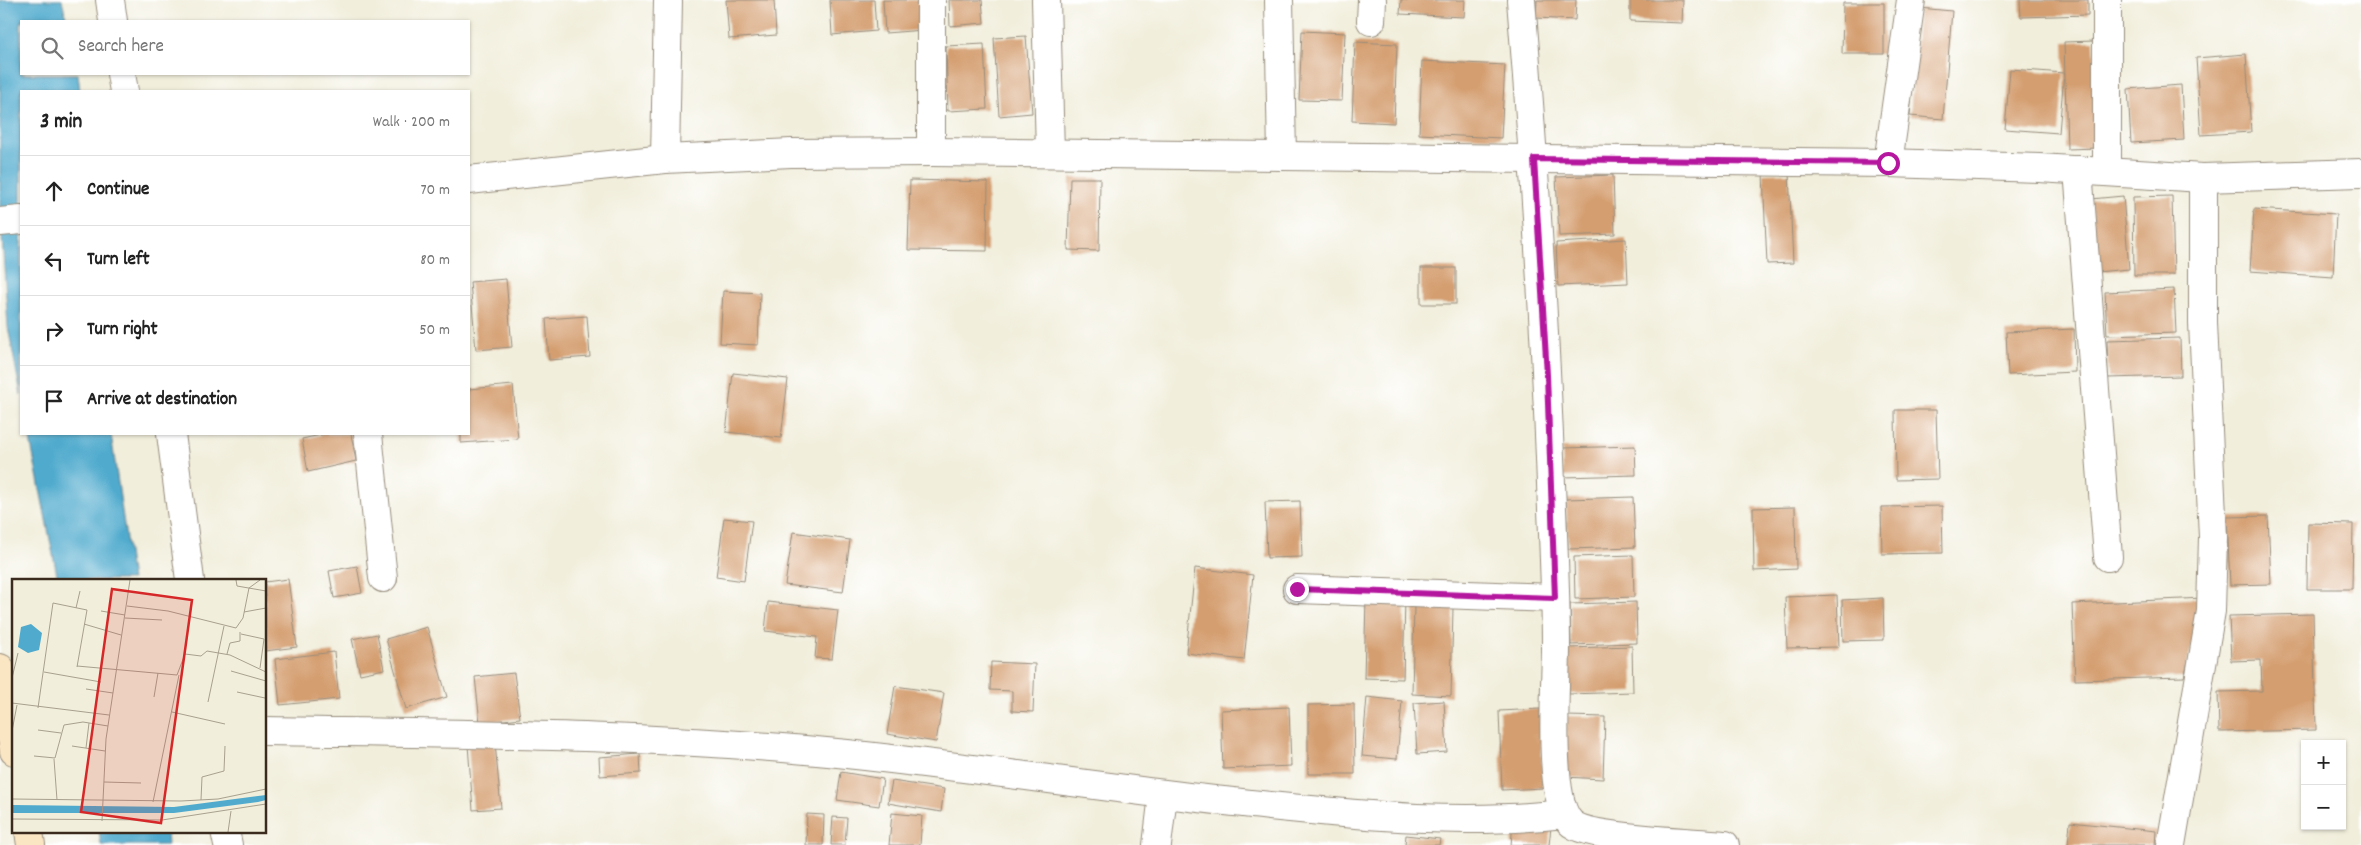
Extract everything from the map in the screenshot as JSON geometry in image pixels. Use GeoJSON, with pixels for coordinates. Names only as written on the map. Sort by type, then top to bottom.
{"type":"FeatureCollection","features":[{"type":"Feature","properties":{"kind":"main road"},"geometry":{"type":"LineString","coordinates":[[0,668],[12,739]]}},
{"type":"Feature","properties":{"kind":"main road"},"geometry":{"type":"LineString","coordinates":[[29,832],[31,845]]}},
{"type":"Feature","properties":{"kind":"street"},"geometry":{"type":"LineString","coordinates":[[110,0],[113,20]]}},
{"type":"Feature","properties":{"kind":"street"},"geometry":{"type":"LineString","coordinates":[[665,159],[668,0]]}},
{"type":"Feature","properties":{"kind":"street"},"geometry":{"type":"LineString","coordinates":[[931,0],[931,152]]}},
{"type":"Feature","properties":{"kind":"street"},"geometry":{"type":"LineString","coordinates":[[1046,0],[1050,153]]}},
{"type":"Feature","properties":{"kind":"street"},"geometry":{"type":"LineString","coordinates":[[1279,0],[1282,156]]}},
{"type":"Feature","properties":{"kind":"street"},"geometry":{"type":"LineString","coordinates":[[1521,0],[1534,159],[1547,375],[1555,598],[1556,770],[1559,802],[1564,814],[1572,824],[1594,833],[1725,845]]}},
{"type":"Feature","properties":{"kind":"street"},"geometry":{"type":"LineString","coordinates":[[1888,163],[1911,0]]}},
{"type":"Feature","properties":{"kind":"street"},"geometry":{"type":"LineString","coordinates":[[2108,0],[2108,172]]}},
{"type":"Feature","properties":{"kind":"street"},"geometry":{"type":"LineString","coordinates":[[121,75],[124,90]]}},
{"type":"Feature","properties":{"kind":"street"},"geometry":{"type":"LineString","coordinates":[[470,180],[665,159],[791,153],[931,152],[1888,163],[2078,170],[2203,178],[2361,173]]}},
{"type":"Feature","properties":{"kind":"street"},"geometry":{"type":"LineString","coordinates":[[2078,170],[2108,557]]}},
{"type":"Feature","properties":{"kind":"street"},"geometry":{"type":"LineString","coordinates":[[2170,845],[2211,611],[2214,537],[2203,323],[2203,178]]}},
{"type":"Feature","properties":{"kind":"street"},"geometry":{"type":"LineString","coordinates":[[171,435],[190,579]]}},
{"type":"Feature","properties":{"kind":"street"},"geometry":{"type":"LineString","coordinates":[[368,435],[383,578]]}},
{"type":"Feature","properties":{"kind":"street"},"geometry":{"type":"LineString","coordinates":[[1297,589],[1555,598]]}},
{"type":"Feature","properties":{"kind":"street"},"geometry":{"type":"LineString","coordinates":[[266,731],[546,735],[687,741],[848,754],[1163,795],[1317,811],[1437,819],[1519,819],[1564,814]]}},
{"type":"Feature","properties":{"kind":"street"},"geometry":{"type":"LineString","coordinates":[[1157,845],[1163,795]]}},
{"type":"Feature","properties":{"kind":"street"},"geometry":{"type":"LineString","coordinates":[[226,832],[228,845]]}},
{"type":"Feature","properties":{"kind":"water"},"geometry":{"type":"Polygon","coordinates":[[[0,0],[62,0],[67,20],[20,20],[20,75],[78,75],[80,90],[20,90],[20,390],[8,327],[0,207],[0,0]]]}},
{"type":"Feature","properties":{"kind":"water"},"geometry":{"type":"Polygon","coordinates":[[[29,435],[111,435],[132,579],[58,579],[29,435]]]}},
{"type":"Feature","properties":{"kind":"water"},"geometry":{"type":"Polygon","coordinates":[[[99,832],[167,832],[168,845],[101,845],[99,832]]]}},
{"type":"Feature","properties":{"kind":"building"},"geometry":{"type":"Polygon","coordinates":[[[726,0],[774,0],[776,35],[729,39],[726,0]]]}},
{"type":"Feature","properties":{"kind":"building"},"geometry":{"type":"Polygon","coordinates":[[[830,0],[874,0],[876,31],[832,35],[830,0]]]}},
{"type":"Feature","properties":{"kind":"building"},"geometry":{"type":"Polygon","coordinates":[[[883,0],[922,0],[924,30],[885,33],[883,0]]]}},
{"type":"Feature","properties":{"kind":"building"},"geometry":{"type":"Polygon","coordinates":[[[949,0],[982,0],[984,23],[950,26],[949,0]]]}},
{"type":"Feature","properties":{"kind":"building"},"geometry":{"type":"Polygon","coordinates":[[[1401,0],[1465,0],[1464,17],[1400,14],[1401,0]]]}},
{"type":"Feature","properties":{"kind":"building"},"geometry":{"type":"Polygon","coordinates":[[[1537,0],[1576,0],[1575,20],[1536,18],[1537,0]]]}},
{"type":"Feature","properties":{"kind":"building"},"geometry":{"type":"Polygon","coordinates":[[[1630,0],[1683,0],[1682,23],[1630,21],[1630,0]]]}},
{"type":"Feature","properties":{"kind":"building"},"geometry":{"type":"Polygon","coordinates":[[[2020,0],[2088,0],[2088,15],[2021,17],[2020,0]]]}},
{"type":"Feature","properties":{"kind":"building"},"geometry":{"type":"Polygon","coordinates":[[[1843,3],[1884,3],[1884,54],[1842,54],[1843,3]]]}},
{"type":"Feature","properties":{"kind":"building"},"geometry":{"type":"Polygon","coordinates":[[[1919,8],[1952,11],[1943,119],[1910,116],[1919,8]]]}},
{"type":"Feature","properties":{"kind":"building"},"geometry":{"type":"Polygon","coordinates":[[[1302,31],[1345,33],[1342,101],[1299,100],[1302,31]]]}},
{"type":"Feature","properties":{"kind":"building"},"geometry":{"type":"Polygon","coordinates":[[[1026,36],[1032,113],[999,116],[994,38],[1026,36]]]}},
{"type":"Feature","properties":{"kind":"building"},"geometry":{"type":"Polygon","coordinates":[[[2094,41],[2098,148],[2067,149],[2064,42],[2094,41]]]}},
{"type":"Feature","properties":{"kind":"building"},"geometry":{"type":"Polygon","coordinates":[[[1355,42],[1397,44],[1394,123],[1352,121],[1355,42]]]}},
{"type":"Feature","properties":{"kind":"building"},"geometry":{"type":"Polygon","coordinates":[[[984,44],[987,109],[948,111],[946,46],[984,44]]]}},
{"type":"Feature","properties":{"kind":"building"},"geometry":{"type":"Polygon","coordinates":[[[2246,54],[2251,132],[2201,135],[2196,58],[2246,54]]]}},
{"type":"Feature","properties":{"kind":"building"},"geometry":{"type":"Polygon","coordinates":[[[1422,61],[1505,65],[1501,138],[1419,134],[1422,61]]]}},
{"type":"Feature","properties":{"kind":"building"},"geometry":{"type":"Polygon","coordinates":[[[2010,69],[2064,73],[2059,133],[2005,129],[2010,69]]]}},
{"type":"Feature","properties":{"kind":"building"},"geometry":{"type":"Polygon","coordinates":[[[2181,85],[2184,140],[2131,143],[2128,89],[2181,85]]]}},
{"type":"Feature","properties":{"kind":"building"},"geometry":{"type":"Polygon","coordinates":[[[1789,173],[1793,263],[1767,264],[1763,174],[1789,173]]]}},
{"type":"Feature","properties":{"kind":"building"},"geometry":{"type":"Polygon","coordinates":[[[1613,175],[1615,234],[1559,236],[1556,177],[1613,175]]]}},
{"type":"Feature","properties":{"kind":"building"},"geometry":{"type":"Polygon","coordinates":[[[1070,178],[1100,178],[1099,251],[1068,250],[1070,178]]]}},
{"type":"Feature","properties":{"kind":"building"},"geometry":{"type":"Polygon","coordinates":[[[910,180],[988,182],[987,251],[908,250],[910,180]]]}},
{"type":"Feature","properties":{"kind":"building"},"geometry":{"type":"Polygon","coordinates":[[[2123,196],[2129,269],[2097,272],[2091,199],[2123,196]]]}},
{"type":"Feature","properties":{"kind":"building"},"geometry":{"type":"Polygon","coordinates":[[[2172,196],[2174,275],[2134,275],[2133,197],[2172,196]]]}},
{"type":"Feature","properties":{"kind":"building"},"geometry":{"type":"Polygon","coordinates":[[[2254,209],[2336,214],[2333,277],[2250,271],[2254,209]]]}},
{"type":"Feature","properties":{"kind":"building"},"geometry":{"type":"Polygon","coordinates":[[[1626,239],[1628,283],[1558,286],[1556,243],[1626,239]]]}},
{"type":"Feature","properties":{"kind":"building"},"geometry":{"type":"Polygon","coordinates":[[[1421,268],[1456,268],[1456,304],[1421,304],[1421,268]]]}},
{"type":"Feature","properties":{"kind":"building"},"geometry":{"type":"Polygon","coordinates":[[[506,279],[512,347],[476,350],[470,282],[506,279]]]}},
{"type":"Feature","properties":{"kind":"building"},"geometry":{"type":"Polygon","coordinates":[[[2174,289],[2176,333],[2107,335],[2105,292],[2174,289]]]}},
{"type":"Feature","properties":{"kind":"building"},"geometry":{"type":"Polygon","coordinates":[[[723,291],[760,293],[758,345],[720,343],[723,291]]]}},
{"type":"Feature","properties":{"kind":"building"},"geometry":{"type":"Polygon","coordinates":[[[587,316],[590,357],[549,360],[546,319],[587,316]]]}},
{"type":"Feature","properties":{"kind":"building"},"geometry":{"type":"Polygon","coordinates":[[[2074,329],[2075,372],[2008,375],[2006,332],[2074,329]]]}},
{"type":"Feature","properties":{"kind":"building"},"geometry":{"type":"Polygon","coordinates":[[[2180,338],[2181,376],[2108,378],[2107,340],[2180,338]]]}},
{"type":"Feature","properties":{"kind":"building"},"geometry":{"type":"Polygon","coordinates":[[[733,373],[788,379],[781,438],[726,432],[733,373]]]}},
{"type":"Feature","properties":{"kind":"building"},"geometry":{"type":"Polygon","coordinates":[[[513,385],[518,439],[461,443],[461,435],[470,435],[470,389],[513,385]]]}},
{"type":"Feature","properties":{"kind":"building"},"geometry":{"type":"Polygon","coordinates":[[[1895,410],[1936,410],[1938,479],[1896,480],[1895,410]]]}},
{"type":"Feature","properties":{"kind":"building"},"geometry":{"type":"Polygon","coordinates":[[[320,435],[351,435],[356,461],[308,472],[302,439],[320,435]]]}},
{"type":"Feature","properties":{"kind":"building"},"geometry":{"type":"Polygon","coordinates":[[[1635,446],[1636,475],[1563,477],[1562,448],[1635,446]]]}},
{"type":"Feature","properties":{"kind":"building"},"geometry":{"type":"Polygon","coordinates":[[[1633,497],[1635,547],[1568,549],[1566,499],[1633,497]]]}},
{"type":"Feature","properties":{"kind":"building"},"geometry":{"type":"Polygon","coordinates":[[[1300,501],[1302,557],[1267,558],[1265,502],[1300,501]]]}},
{"type":"Feature","properties":{"kind":"building"},"geometry":{"type":"Polygon","coordinates":[[[1942,506],[1943,553],[1882,554],[1881,507],[1942,506]]]}},
{"type":"Feature","properties":{"kind":"building"},"geometry":{"type":"Polygon","coordinates":[[[1795,507],[1796,569],[1754,571],[1753,508],[1795,507]]]}},
{"type":"Feature","properties":{"kind":"building"},"geometry":{"type":"Polygon","coordinates":[[[2268,516],[2271,584],[2230,585],[2227,517],[2268,516]]]}},
{"type":"Feature","properties":{"kind":"building"},"geometry":{"type":"Polygon","coordinates":[[[724,518],[752,521],[744,581],[716,577],[724,518]]]}},
{"type":"Feature","properties":{"kind":"building"},"geometry":{"type":"Polygon","coordinates":[[[2308,523],[2353,524],[2352,589],[2307,589],[2308,523]]]}},
{"type":"Feature","properties":{"kind":"building"},"geometry":{"type":"Polygon","coordinates":[[[793,532],[850,540],[843,592],[785,585],[793,532]]]}},
{"type":"Feature","properties":{"kind":"building"},"geometry":{"type":"Polygon","coordinates":[[[1633,555],[1634,597],[1575,599],[1574,557],[1633,555]]]}},
{"type":"Feature","properties":{"kind":"building"},"geometry":{"type":"Polygon","coordinates":[[[357,566],[362,593],[334,598],[329,571],[357,566]]]}},
{"type":"Feature","properties":{"kind":"building"},"geometry":{"type":"Polygon","coordinates":[[[1195,568],[1253,575],[1244,660],[1186,653],[1195,568]]]}},
{"type":"Feature","properties":{"kind":"building"},"geometry":{"type":"Polygon","coordinates":[[[288,579],[297,647],[266,651],[266,582],[288,579]]]}},
{"type":"Feature","properties":{"kind":"building"},"geometry":{"type":"Polygon","coordinates":[[[1837,595],[1839,647],[1787,648],[1785,597],[1837,595]]]}},
{"type":"Feature","properties":{"kind":"building"},"geometry":{"type":"Polygon","coordinates":[[[1883,598],[1884,640],[1843,641],[1842,600],[1883,598]]]}},
{"type":"Feature","properties":{"kind":"building"},"geometry":{"type":"Polygon","coordinates":[[[2204,598],[2184,677],[2075,680],[2072,604],[2204,598]]]}},
{"type":"Feature","properties":{"kind":"building"},"geometry":{"type":"Polygon","coordinates":[[[1366,599],[1405,600],[1403,679],[1364,678],[1366,599]]]}},
{"type":"Feature","properties":{"kind":"building"},"geometry":{"type":"Polygon","coordinates":[[[768,602],[838,610],[832,659],[815,658],[817,637],[765,631],[768,602]]]}},
{"type":"Feature","properties":{"kind":"building"},"geometry":{"type":"Polygon","coordinates":[[[1636,602],[1637,643],[1571,645],[1570,604],[1636,602]]]}},
{"type":"Feature","properties":{"kind":"building"},"geometry":{"type":"Polygon","coordinates":[[[1414,606],[1453,607],[1451,696],[1412,694],[1414,606]]]}},
{"type":"Feature","properties":{"kind":"building"},"geometry":{"type":"Polygon","coordinates":[[[2313,614],[2316,730],[2219,732],[2218,692],[2262,691],[2261,660],[2231,661],[2229,616],[2313,614]]]}},
{"type":"Feature","properties":{"kind":"building"},"geometry":{"type":"Polygon","coordinates":[[[427,627],[447,697],[406,709],[386,639],[427,627]]]}},
{"type":"Feature","properties":{"kind":"building"},"geometry":{"type":"Polygon","coordinates":[[[377,634],[384,669],[360,674],[352,639],[377,634]]]}},
{"type":"Feature","properties":{"kind":"building"},"geometry":{"type":"Polygon","coordinates":[[[1632,646],[1633,692],[1569,694],[1568,648],[1632,646]]]}},
{"type":"Feature","properties":{"kind":"building"},"geometry":{"type":"Polygon","coordinates":[[[334,652],[339,699],[280,705],[275,659],[334,652]]]}},
{"type":"Feature","properties":{"kind":"building"},"geometry":{"type":"Polygon","coordinates":[[[991,662],[1035,664],[1033,712],[1012,711],[1012,691],[990,690],[991,662]]]}},
{"type":"Feature","properties":{"kind":"building"},"geometry":{"type":"Polygon","coordinates":[[[514,673],[520,718],[480,723],[475,677],[514,673]]]}},
{"type":"Feature","properties":{"kind":"building"},"geometry":{"type":"Polygon","coordinates":[[[895,686],[944,693],[936,742],[887,734],[895,686]]]}},
{"type":"Feature","properties":{"kind":"building"},"geometry":{"type":"Polygon","coordinates":[[[1367,697],[1402,701],[1397,759],[1362,756],[1367,697]]]}},
{"type":"Feature","properties":{"kind":"building"},"geometry":{"type":"Polygon","coordinates":[[[1444,701],[1447,752],[1417,754],[1414,703],[1444,701]]]}},
{"type":"Feature","properties":{"kind":"building"},"geometry":{"type":"Polygon","coordinates":[[[1354,704],[1355,774],[1308,774],[1308,705],[1354,704]]]}},
{"type":"Feature","properties":{"kind":"building"},"geometry":{"type":"Polygon","coordinates":[[[1289,707],[1291,766],[1223,769],[1221,710],[1289,707]]]}},
{"type":"Feature","properties":{"kind":"building"},"geometry":{"type":"Polygon","coordinates":[[[1540,709],[1543,788],[1502,790],[1499,711],[1540,709]]]}},
{"type":"Feature","properties":{"kind":"building"},"geometry":{"type":"Polygon","coordinates":[[[1567,716],[1605,717],[1603,779],[1564,777],[1567,716]]]}},
{"type":"Feature","properties":{"kind":"building"},"geometry":{"type":"Polygon","coordinates":[[[495,743],[501,808],[473,810],[468,745],[495,743]]]}},
{"type":"Feature","properties":{"kind":"building"},"geometry":{"type":"Polygon","coordinates":[[[640,754],[641,773],[600,776],[599,757],[640,754]]]}},
{"type":"Feature","properties":{"kind":"building"},"geometry":{"type":"Polygon","coordinates":[[[841,772],[883,779],[879,806],[837,800],[841,772]]]}},
{"type":"Feature","properties":{"kind":"building"},"geometry":{"type":"Polygon","coordinates":[[[892,781],[944,789],[941,812],[888,803],[892,781]]]}},
{"type":"Feature","properties":{"kind":"building"},"geometry":{"type":"Polygon","coordinates":[[[892,813],[922,816],[920,845],[889,845],[892,813]]]}},
{"type":"Feature","properties":{"kind":"building"},"geometry":{"type":"Polygon","coordinates":[[[807,814],[824,815],[823,845],[806,845],[807,814]]]}},
{"type":"Feature","properties":{"kind":"building"},"geometry":{"type":"Polygon","coordinates":[[[833,817],[847,818],[845,845],[831,845],[833,817]]]}},
{"type":"Feature","properties":{"kind":"building"},"geometry":{"type":"Polygon","coordinates":[[[2070,822],[2156,831],[2155,845],[2068,845],[2070,822]]]}},
{"type":"Feature","properties":{"kind":"building"},"geometry":{"type":"Polygon","coordinates":[[[1513,823],[1551,827],[1549,845],[1511,845],[1513,823]]]}},
{"type":"Feature","properties":{"kind":"building"},"geometry":{"type":"Polygon","coordinates":[[[1406,835],[1440,839],[1439,845],[1405,845],[1406,835]]]}},
{"type":"Feature","properties":{"kind":"route"},"geometry":{"type":"LineString","coordinates":[[1297,589],[1555,598],[1547,375],[1534,159],[1888,163]]}}]}
